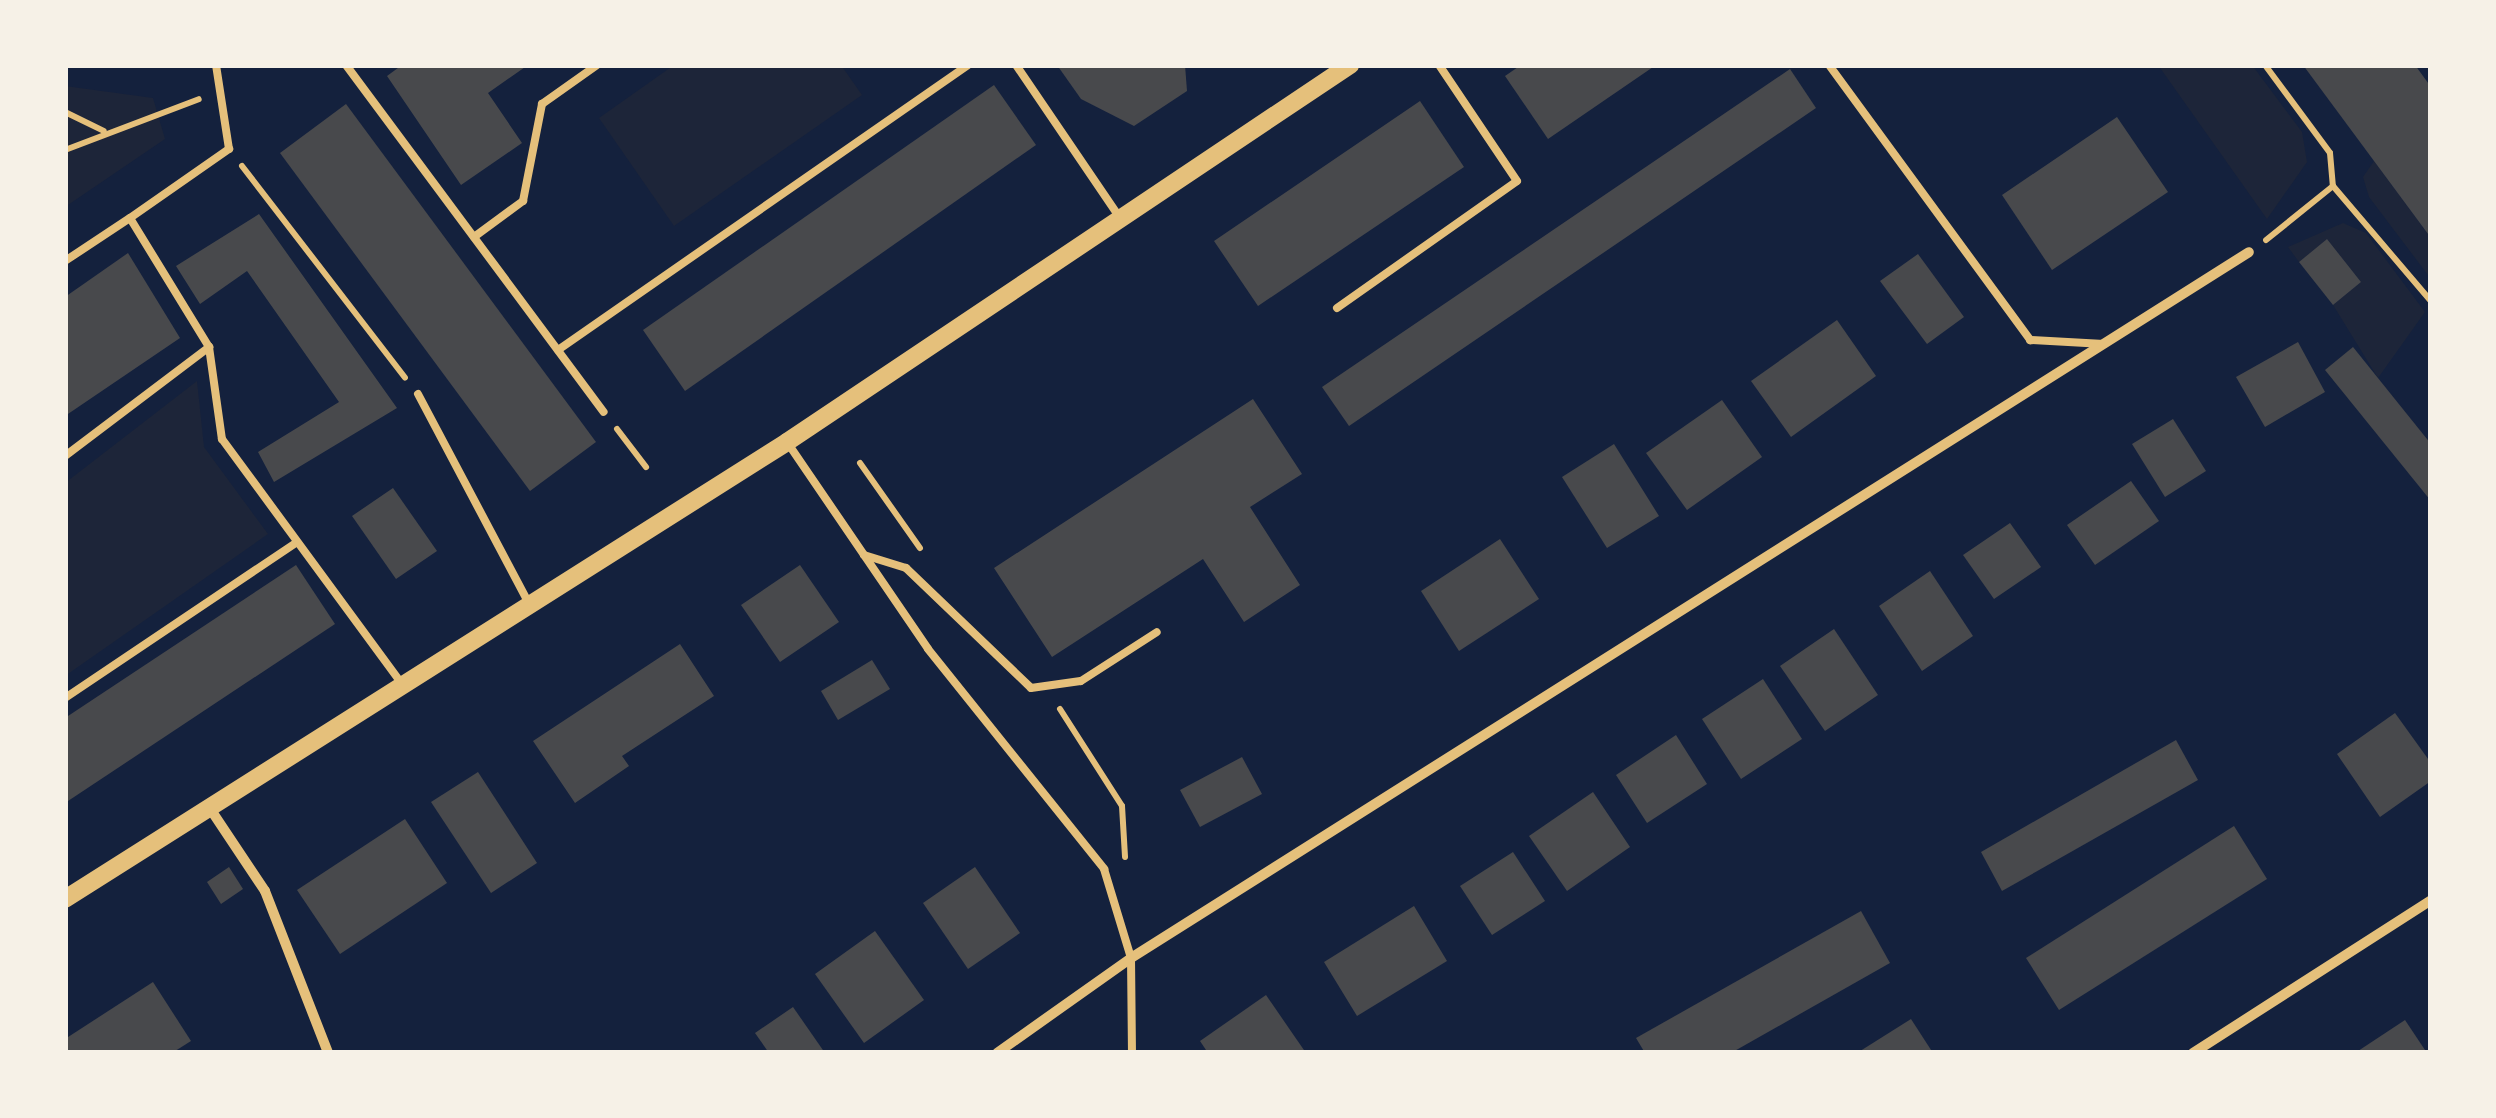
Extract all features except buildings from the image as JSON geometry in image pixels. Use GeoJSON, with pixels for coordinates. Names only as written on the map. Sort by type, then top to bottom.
{"type":"FeatureCollection","features":[{"type":"Feature","properties":{"kind":"street"},"geometry":{"type":"LineString","coordinates":[[65,900],[787,442],[1350,65]]}},
{"type":"Feature","properties":{"kind":"street"},"geometry":{"type":"LineString","coordinates":[[997,1053],[1131,958],[2250,252]]}},
{"type":"Feature","properties":{"kind":"street"},"geometry":{"type":"LineString","coordinates":[[210,807],[264,891],[328,1053]]}},
{"type":"Feature","properties":{"kind":"street"},"geometry":{"type":"LineString","coordinates":[[2193,1053],[2431,900]]}},
{"type":"Feature","properties":{"kind":"lane"},"geometry":{"type":"LineString","coordinates":[[65,262],[229,149],[216,65]]}},
{"type":"Feature","properties":{"kind":"lane"},"geometry":{"type":"LineString","coordinates":[[346,65],[604,412]]}},
{"type":"Feature","properties":{"kind":"lane"},"geometry":{"type":"LineString","coordinates":[[474,237],[523,201],[542,104],[597,65]]}},
{"type":"Feature","properties":{"kind":"lane"},"geometry":{"type":"LineString","coordinates":[[558,350],[968,65]]}},
{"type":"Feature","properties":{"kind":"lane"},"geometry":{"type":"LineString","coordinates":[[1016,65],[1122,221]]}},
{"type":"Feature","properties":{"kind":"lane"},"geometry":{"type":"LineString","coordinates":[[1338,308],[1517,181],[1439,65]]}},
{"type":"Feature","properties":{"kind":"lane"},"geometry":{"type":"LineString","coordinates":[[1829,65],[2030,340],[2104,344]]}},
{"type":"Feature","properties":{"kind":"lane"},"geometry":{"type":"LineString","coordinates":[[130,218],[209,347],[222,439],[402,684]]}},
{"type":"Feature","properties":{"kind":"lane"},"geometry":{"type":"LineString","coordinates":[[65,456],[209,347]]}},
{"type":"Feature","properties":{"kind":"lane"},"geometry":{"type":"LineString","coordinates":[[418,394],[529,604]]}},
{"type":"Feature","properties":{"kind":"lane"},"geometry":{"type":"LineString","coordinates":[[787,442],[864,555],[1104,869],[1131,958],[1132,1053]]}},
{"type":"Feature","properties":{"kind":"lane"},"geometry":{"type":"LineString","coordinates":[[65,698],[296,543]]}},
{"type":"Feature","properties":{"kind":"lane"},"geometry":{"type":"LineString","coordinates":[[864,555],[906,568],[1030,688],[1081,681],[1156,632]]}},
{"type":"Feature","properties":{"kind":"path"},"geometry":{"type":"LineString","coordinates":[[2265,65],[2330,153],[2333,186],[2431,301]]}},
{"type":"Feature","properties":{"kind":"path"},"geometry":{"type":"LineString","coordinates":[[65,150],[220,91]]}},
{"type":"Feature","properties":{"kind":"path"},"geometry":{"type":"LineString","coordinates":[[65,112],[105,132]]}},
{"type":"Feature","properties":{"kind":"path"},"geometry":{"type":"LineString","coordinates":[[229,149],[418,394]]}},
{"type":"Feature","properties":{"kind":"path"},"geometry":{"type":"LineString","coordinates":[[2250,252],[2333,186]]}},
{"type":"Feature","properties":{"kind":"path"},"geometry":{"type":"LineString","coordinates":[[604,412],[646,468]]}},
{"type":"Feature","properties":{"kind":"path"},"geometry":{"type":"LineString","coordinates":[[1030,688],[1074,719],[1122,806],[1126,864]]}},
{"type":"Feature","properties":{"kind":"shaded area"},"geometry":{"type":"Polygon","coordinates":[[[674,65],[841,65],[862,95],[674,226],[599,118],[674,65]]]}},
{"type":"Feature","properties":{"kind":"shaded area"},"geometry":{"type":"Polygon","coordinates":[[[2158,65],[2252,65],[2302,132],[2307,162],[2267,219],[2158,65]]]}},
{"type":"Feature","properties":{"kind":"shaded area"},"geometry":{"type":"Polygon","coordinates":[[[65,86],[153,98],[165,139],[65,207],[65,86]]]}},
{"type":"Feature","properties":{"kind":"shaded area"},"geometry":{"type":"Polygon","coordinates":[[[2374,161],[2431,238],[2431,279],[2369,197],[2363,177],[2374,161]]]}},
{"type":"Feature","properties":{"kind":"shaded area"},"geometry":{"type":"Polygon","coordinates":[[[2343,223],[2366,233],[2425,312],[2378,378],[2333,305],[2361,282],[2327,239],[2299,262],[2288,247],[2343,223]]]}},
{"type":"Feature","properties":{"kind":"shaded area"},"geometry":{"type":"Polygon","coordinates":[[[197,381],[204,447],[268,534],[65,676],[65,483],[197,381]]]}}]}
